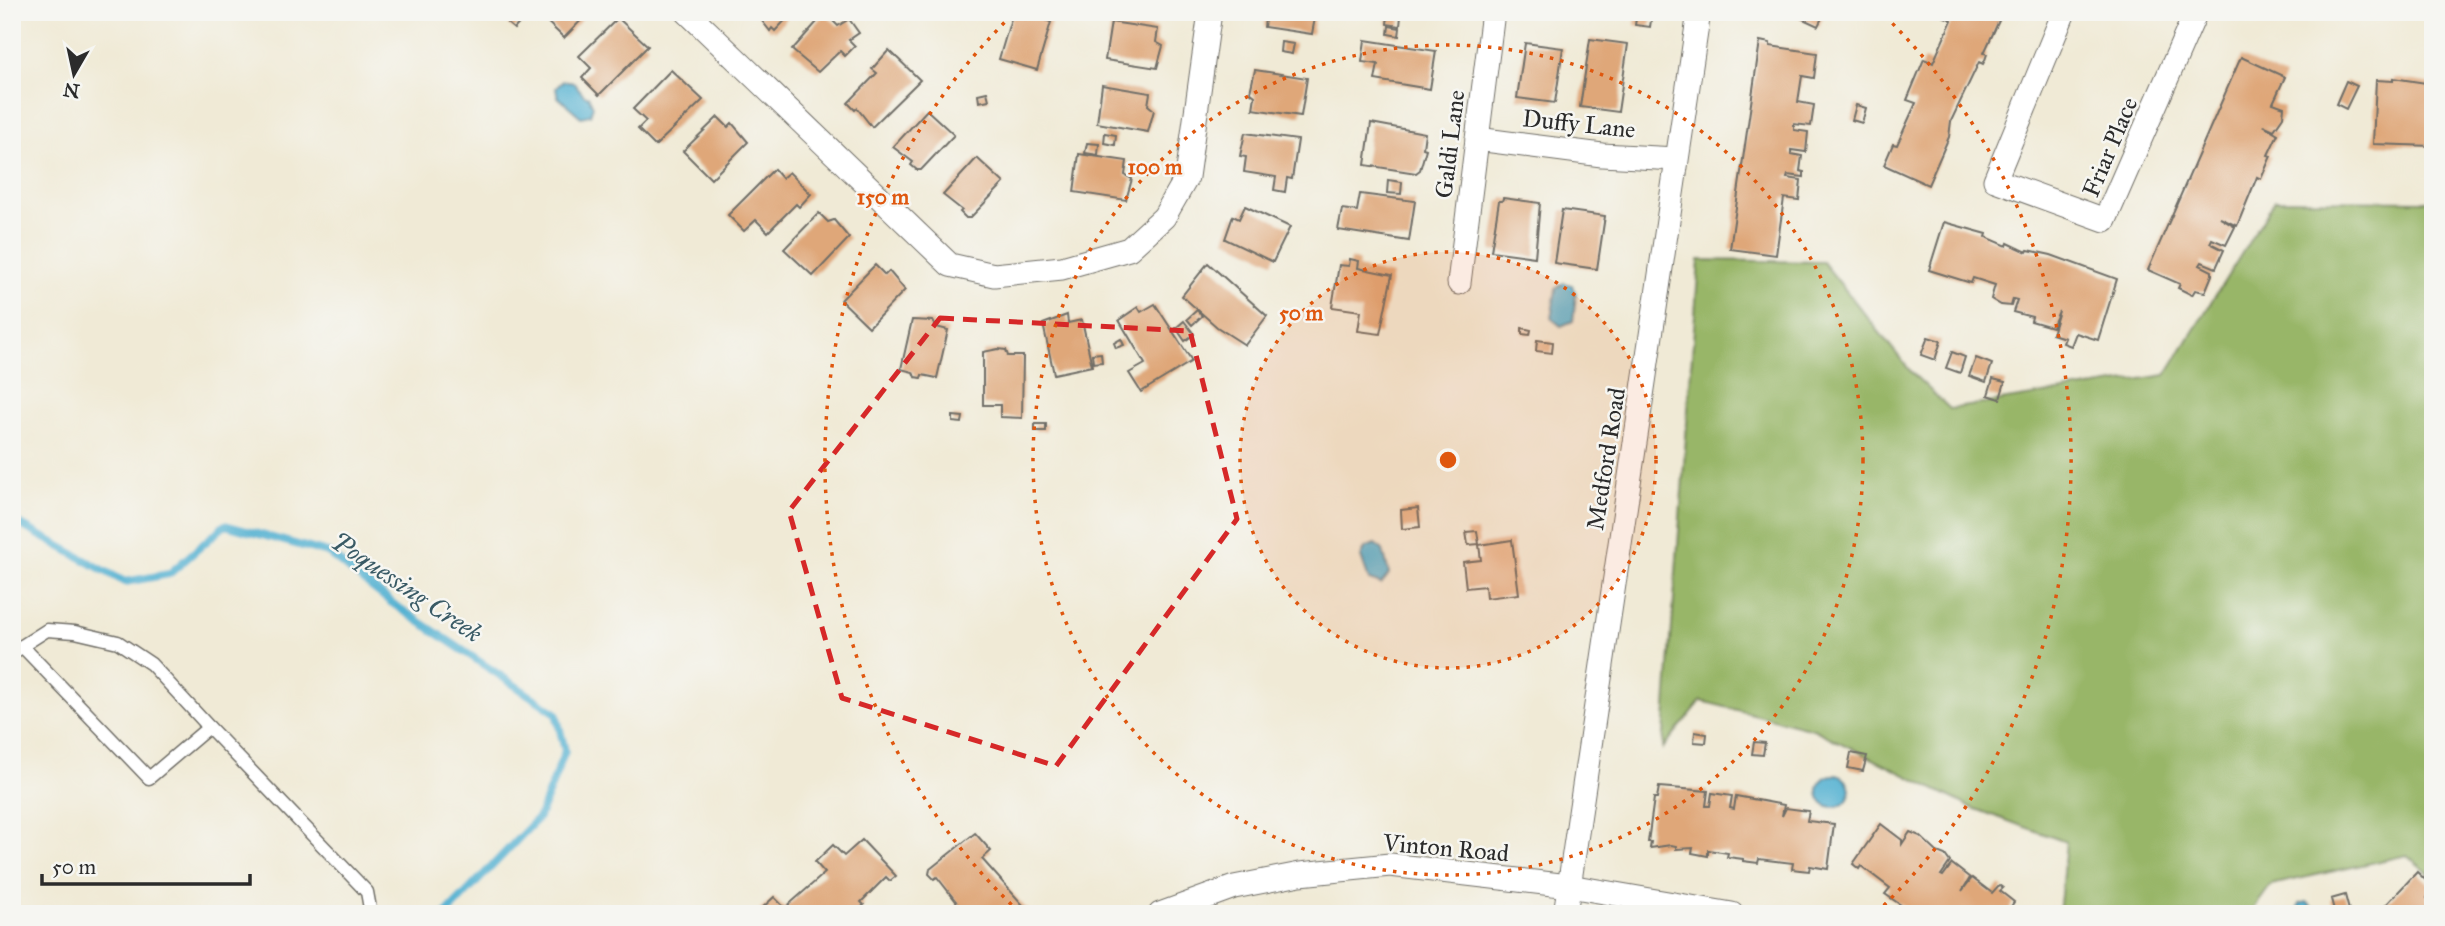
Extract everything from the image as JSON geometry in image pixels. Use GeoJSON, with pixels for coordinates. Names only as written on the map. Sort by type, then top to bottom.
{"type":"FeatureCollection","features":[{"type":"Feature","properties":{"kind":"street"},"geometry":{"type":"LineString","coordinates":[[687,12],[950,265],[995,275],[1062,268],[1129,249],[1164,217],[1187,177],[1210,12]]}},
{"type":"Feature","properties":{"kind":"street","name":"Galdi Lane"},"geometry":{"type":"LineString","coordinates":[[1459,283],[1493,12]]}},
{"type":"Feature","properties":{"kind":"street","name":"Medford Road"},"geometry":{"type":"LineString","coordinates":[[1565,914],[1699,12]]}},
{"type":"Feature","properties":{"kind":"street","name":"Friar Place"},"geometry":{"type":"LineString","coordinates":[[2064,12],[1995,180],[2105,220],[2196,12]]}},
{"type":"Feature","properties":{"kind":"street","name":"Duffy Lane"},"geometry":{"type":"LineString","coordinates":[[1476,139],[1602,155],[1676,159]]}},
{"type":"Feature","properties":{"kind":"street","name":"Vinton Road"},"geometry":{"type":"LineString","coordinates":[[1160,914],[1234,887],[1300,874],[1390,865],[1569,886],[1732,914]]}},
{"type":"Feature","properties":{"kind":"lane"},"geometry":{"type":"LineString","coordinates":[[209,727],[149,778],[17,650],[47,630],[75,632],[118,642],[151,664],[368,891],[371,914]]}},
{"type":"Feature","properties":{"kind":"highlighted area"},"geometry":{"type":"Polygon","coordinates":[[[940,318],[1190,331],[1237,519],[1056,766],[842,698],[789,511],[940,318]]]}},
{"type":"Feature","properties":{"kind":"green space"},"geometry":{"type":"Polygon","coordinates":[[[2275,200],[2433,201],[2433,877],[2407,855],[2271,885],[2250,914],[2059,914],[2066,842],[1970,807],[1813,729],[1701,701],[1663,748],[1699,260],[1823,262],[1912,373],[1950,409],[2166,375],[2275,200]]]}},
{"type":"Feature","properties":{"kind":"water"},"geometry":{"type":"Polygon","coordinates":[[[563,81],[574,83],[589,97],[593,106],[590,115],[581,117],[558,97],[556,88],[563,81]]]}},
{"type":"Feature","properties":{"kind":"water"},"geometry":{"type":"Polygon","coordinates":[[[1563,283],[1572,285],[1576,294],[1573,321],[1561,326],[1551,318],[1556,289],[1563,283]]]}},
{"type":"Feature","properties":{"kind":"water"},"geometry":{"type":"Polygon","coordinates":[[[1375,544],[1383,550],[1389,574],[1381,584],[1369,580],[1361,557],[1365,548],[1375,544]]]}},
{"type":"Feature","properties":{"kind":"water"},"geometry":{"type":"Polygon","coordinates":[[[1834,775],[1845,780],[1850,791],[1845,802],[1834,807],[1823,802],[1818,791],[1823,780],[1834,775]]]}},
{"type":"Feature","properties":{"kind":"water"},"geometry":{"type":"Polygon","coordinates":[[[2307,902],[2318,914],[2297,914],[2299,904],[2307,902]]]}},
{"type":"Feature","properties":{"kind":"building"},"geometry":{"type":"Polygon","coordinates":[[[537,12],[589,12],[564,38],[537,12]]]}},
{"type":"Feature","properties":{"kind":"building"},"geometry":{"type":"Polygon","coordinates":[[[755,12],[793,12],[775,31],[772,28],[770,31],[755,12]]]}},
{"type":"Feature","properties":{"kind":"building"},"geometry":{"type":"Polygon","coordinates":[[[1013,12],[1036,12],[1038,18],[1051,22],[1037,70],[999,59],[1013,12]]]}},
{"type":"Feature","properties":{"kind":"building"},"geometry":{"type":"Polygon","coordinates":[[[1266,12],[1316,12],[1312,34],[1264,27],[1266,12]]]}},
{"type":"Feature","properties":{"kind":"building"},"geometry":{"type":"Polygon","coordinates":[[[1637,12],[1652,14],[1650,27],[1635,25],[1637,12]]]}},
{"type":"Feature","properties":{"kind":"building"},"geometry":{"type":"Polygon","coordinates":[[[1788,12],[1825,12],[1818,26],[1788,12]]]}},
{"type":"Feature","properties":{"kind":"building"},"geometry":{"type":"Polygon","coordinates":[[[1941,12],[2003,12],[1984,53],[1987,54],[1985,60],[1983,64],[1979,62],[1951,121],[1949,137],[1928,185],[1884,165],[1893,144],[1897,145],[1916,103],[1907,100],[1924,59],[1933,63],[1952,20],[1940,15],[1941,12]]]}},
{"type":"Feature","properties":{"kind":"building"},"geometry":{"type":"Polygon","coordinates":[[[516,13],[523,19],[514,29],[507,23],[516,13]]]}},
{"type":"Feature","properties":{"kind":"building"},"geometry":{"type":"Polygon","coordinates":[[[825,13],[838,26],[849,19],[859,33],[849,40],[855,46],[845,56],[840,51],[818,72],[792,50],[825,13]]]}},
{"type":"Feature","properties":{"kind":"building"},"geometry":{"type":"Polygon","coordinates":[[[1388,15],[1401,16],[1400,26],[1387,24],[1388,15]]]}},
{"type":"Feature","properties":{"kind":"building"},"geometry":{"type":"Polygon","coordinates":[[[618,18],[648,46],[599,95],[582,78],[591,68],[579,56],[618,18]]]}},
{"type":"Feature","properties":{"kind":"building"},"geometry":{"type":"Polygon","coordinates":[[[1111,22],[1158,29],[1156,42],[1163,46],[1157,68],[1105,60],[1111,22]]]}},
{"type":"Feature","properties":{"kind":"building"},"geometry":{"type":"Polygon","coordinates":[[[1389,26],[1400,28],[1399,36],[1388,34],[1389,26]]]}},
{"type":"Feature","properties":{"kind":"building"},"geometry":{"type":"Polygon","coordinates":[[[1590,39],[1628,44],[1618,112],[1580,107],[1590,39]]]}},
{"type":"Feature","properties":{"kind":"building"},"geometry":{"type":"Polygon","coordinates":[[[1365,40],[1436,51],[1430,89],[1375,80],[1378,64],[1362,62],[1365,40]]]}},
{"type":"Feature","properties":{"kind":"building"},"geometry":{"type":"Polygon","coordinates":[[[1760,41],[1770,43],[1770,46],[1817,53],[1814,78],[1802,76],[1798,102],[1814,105],[1811,126],[1794,124],[1794,130],[1808,132],[1806,152],[1791,150],[1791,154],[1802,156],[1800,171],[1804,172],[1804,177],[1788,175],[1787,178],[1801,180],[1799,200],[1784,198],[1776,255],[1730,249],[1760,41]]]}},
{"type":"Feature","properties":{"kind":"building"},"geometry":{"type":"Polygon","coordinates":[[[1281,42],[1294,44],[1292,54],[1280,52],[1281,42]]]}},
{"type":"Feature","properties":{"kind":"building"},"geometry":{"type":"Polygon","coordinates":[[[1525,43],[1563,48],[1555,103],[1517,98],[1525,43]]]}},
{"type":"Feature","properties":{"kind":"building"},"geometry":{"type":"Polygon","coordinates":[[[889,50],[920,80],[872,127],[857,108],[855,110],[848,103],[877,73],[872,69],[889,50]]]}},
{"type":"Feature","properties":{"kind":"building"},"geometry":{"type":"Polygon","coordinates":[[[2241,57],[2285,77],[2273,103],[2284,107],[2283,117],[2274,130],[2263,125],[2278,134],[2268,155],[2271,156],[2261,179],[2257,177],[2237,226],[2220,218],[2235,227],[2226,245],[2212,239],[2210,243],[2224,250],[2216,268],[2202,262],[2200,265],[2212,271],[2212,275],[2205,292],[2195,290],[2192,295],[2178,288],[2180,284],[2148,270],[2241,57]]]}},
{"type":"Feature","properties":{"kind":"building"},"geometry":{"type":"Polygon","coordinates":[[[671,70],[703,100],[655,146],[638,129],[646,121],[633,109],[671,70]]]}},
{"type":"Feature","properties":{"kind":"building"},"geometry":{"type":"Polygon","coordinates":[[[1255,70],[1307,78],[1301,116],[1253,109],[1255,96],[1250,92],[1255,70]]]}},
{"type":"Feature","properties":{"kind":"building"},"geometry":{"type":"Polygon","coordinates":[[[2393,78],[2433,84],[2433,146],[2373,144],[2376,80],[2393,81],[2393,78]]]}},
{"type":"Feature","properties":{"kind":"building"},"geometry":{"type":"Polygon","coordinates":[[[2346,81],[2357,86],[2346,109],[2336,104],[2346,81]]]}},
{"type":"Feature","properties":{"kind":"building"},"geometry":{"type":"Polygon","coordinates":[[[1102,85],[1150,93],[1148,105],[1154,110],[1148,132],[1097,123],[1102,85]]]}},
{"type":"Feature","properties":{"kind":"building"},"geometry":{"type":"Polygon","coordinates":[[[987,92],[989,100],[979,102],[978,94],[987,92]]]}},
{"type":"Feature","properties":{"kind":"building"},"geometry":{"type":"Polygon","coordinates":[[[1856,105],[1866,108],[1862,123],[1852,120],[1856,105]]]}},
{"type":"Feature","properties":{"kind":"building"},"geometry":{"type":"Polygon","coordinates":[[[927,110],[954,135],[921,170],[917,170],[911,165],[913,162],[893,147],[927,110]]]}},
{"type":"Feature","properties":{"kind":"building"},"geometry":{"type":"Polygon","coordinates":[[[718,117],[728,127],[732,123],[748,142],[711,179],[683,151],[718,117]]]}},
{"type":"Feature","properties":{"kind":"building"},"geometry":{"type":"Polygon","coordinates":[[[1371,123],[1425,133],[1423,148],[1426,149],[1420,170],[1416,173],[1365,165],[1371,123]]]}},
{"type":"Feature","properties":{"kind":"building"},"geometry":{"type":"Polygon","coordinates":[[[1105,133],[1116,135],[1115,145],[1104,143],[1105,133]]]}},
{"type":"Feature","properties":{"kind":"building"},"geometry":{"type":"Polygon","coordinates":[[[1245,133],[1298,140],[1292,179],[1287,178],[1285,192],[1274,190],[1276,177],[1244,172],[1246,157],[1240,156],[1245,133]]]}},
{"type":"Feature","properties":{"kind":"building"},"geometry":{"type":"Polygon","coordinates":[[[1087,143],[1099,144],[1098,155],[1085,153],[1087,143]]]}},
{"type":"Feature","properties":{"kind":"building"},"geometry":{"type":"Polygon","coordinates":[[[1079,154],[1127,161],[1125,175],[1132,179],[1126,200],[1074,192],[1079,154]]]}},
{"type":"Feature","properties":{"kind":"building"},"geometry":{"type":"Polygon","coordinates":[[[977,158],[1004,183],[970,218],[966,218],[960,212],[962,210],[943,195],[977,158]]]}},
{"type":"Feature","properties":{"kind":"building"},"geometry":{"type":"Polygon","coordinates":[[[774,169],[782,178],[789,172],[811,194],[799,207],[796,204],[768,232],[756,220],[744,231],[728,215],[774,169]]]}},
{"type":"Feature","properties":{"kind":"building"},"geometry":{"type":"Polygon","coordinates":[[[1388,180],[1402,182],[1401,194],[1387,193],[1388,180]]]}},
{"type":"Feature","properties":{"kind":"building"},"geometry":{"type":"Polygon","coordinates":[[[1360,194],[1415,201],[1409,241],[1338,230],[1342,209],[1357,211],[1360,194]]]}},
{"type":"Feature","properties":{"kind":"building"},"geometry":{"type":"Polygon","coordinates":[[[1503,198],[1540,203],[1535,257],[1491,251],[1499,201],[1503,198]]]}},
{"type":"Feature","properties":{"kind":"building"},"geometry":{"type":"Polygon","coordinates":[[[1245,206],[1290,227],[1273,262],[1225,239],[1233,216],[1239,219],[1245,206]]]}},
{"type":"Feature","properties":{"kind":"building"},"geometry":{"type":"Polygon","coordinates":[[[1562,210],[1605,216],[1597,269],[1554,263],[1562,210]]]}},
{"type":"Feature","properties":{"kind":"building"},"geometry":{"type":"Polygon","coordinates":[[[819,213],[828,222],[834,220],[849,238],[813,276],[784,249],[819,213]]]}},
{"type":"Feature","properties":{"kind":"building"},"geometry":{"type":"Polygon","coordinates":[[[1944,222],[1987,234],[1986,237],[2007,246],[2008,243],[2027,252],[2028,250],[2051,255],[2117,279],[2098,340],[2076,333],[2071,346],[2063,343],[2065,338],[2052,334],[2059,311],[2052,327],[2031,321],[2032,317],[2013,312],[2017,300],[2013,299],[2011,306],[2001,305],[1991,299],[1995,285],[1973,278],[1971,283],[1929,270],[1944,222]]]}},
{"type":"Feature","properties":{"kind":"building"},"geometry":{"type":"Polygon","coordinates":[[[1350,259],[1359,261],[1358,268],[1392,275],[1380,334],[1358,331],[1361,311],[1332,307],[1339,265],[1349,266],[1350,259]]]}},
{"type":"Feature","properties":{"kind":"building"},"geometry":{"type":"Polygon","coordinates":[[[1208,263],[1267,316],[1245,345],[1217,327],[1182,296],[1208,263]]]}},
{"type":"Feature","properties":{"kind":"building"},"geometry":{"type":"Polygon","coordinates":[[[875,265],[885,275],[889,271],[905,290],[869,327],[841,300],[875,265]]]}},
{"type":"Feature","properties":{"kind":"building"},"geometry":{"type":"Polygon","coordinates":[[[1155,304],[1192,361],[1141,392],[1129,373],[1145,364],[1119,320],[1138,307],[1141,312],[1155,304]]]}},
{"type":"Feature","properties":{"kind":"building"},"geometry":{"type":"Polygon","coordinates":[[[1197,310],[1202,316],[1192,325],[1187,319],[1197,310]]]}},
{"type":"Feature","properties":{"kind":"building"},"geometry":{"type":"Polygon","coordinates":[[[1067,315],[1068,323],[1082,320],[1092,366],[1054,374],[1043,324],[1067,315]]]}},
{"type":"Feature","properties":{"kind":"building"},"geometry":{"type":"Polygon","coordinates":[[[912,320],[933,321],[936,327],[948,330],[937,378],[922,375],[921,378],[915,377],[913,372],[901,369],[912,320]]]}},
{"type":"Feature","properties":{"kind":"building"},"geometry":{"type":"Polygon","coordinates":[[[1184,321],[1194,334],[1185,341],[1176,328],[1184,321]]]}},
{"type":"Feature","properties":{"kind":"building"},"geometry":{"type":"Polygon","coordinates":[[[1522,328],[1531,330],[1530,335],[1522,334],[1522,328]]]}},
{"type":"Feature","properties":{"kind":"building"},"geometry":{"type":"Polygon","coordinates":[[[1928,337],[1941,341],[1935,360],[1921,355],[1928,337]]]}},
{"type":"Feature","properties":{"kind":"building"},"geometry":{"type":"Polygon","coordinates":[[[1121,339],[1124,345],[1116,348],[1114,343],[1121,339]]]}},
{"type":"Feature","properties":{"kind":"building"},"geometry":{"type":"Polygon","coordinates":[[[1537,340],[1553,342],[1552,353],[1536,351],[1537,340]]]}},
{"type":"Feature","properties":{"kind":"building"},"geometry":{"type":"Polygon","coordinates":[[[1006,350],[1008,356],[1023,356],[1022,418],[1000,417],[1000,405],[983,405],[983,352],[1006,350]]]}},
{"type":"Feature","properties":{"kind":"building"},"geometry":{"type":"Polygon","coordinates":[[[1952,352],[1965,357],[1960,373],[1946,368],[1952,352]]]}},
{"type":"Feature","properties":{"kind":"building"},"geometry":{"type":"Polygon","coordinates":[[[1101,353],[1102,362],[1093,363],[1092,354],[1101,353]]]}},
{"type":"Feature","properties":{"kind":"building"},"geometry":{"type":"Polygon","coordinates":[[[1976,358],[1992,364],[1986,382],[1969,376],[1976,358]]]}},
{"type":"Feature","properties":{"kind":"building"},"geometry":{"type":"Polygon","coordinates":[[[1993,379],[2005,382],[2000,399],[1988,395],[1993,379]]]}},
{"type":"Feature","properties":{"kind":"building"},"geometry":{"type":"Polygon","coordinates":[[[953,416],[963,417],[962,423],[953,422],[953,416]]]}},
{"type":"Feature","properties":{"kind":"building"},"geometry":{"type":"Polygon","coordinates":[[[1035,424],[1046,424],[1046,431],[1035,431],[1035,424]]]}},
{"type":"Feature","properties":{"kind":"building"},"geometry":{"type":"Polygon","coordinates":[[[1418,508],[1420,527],[1402,529],[1401,510],[1418,508]]]}},
{"type":"Feature","properties":{"kind":"building"},"geometry":{"type":"Polygon","coordinates":[[[1477,531],[1479,544],[1468,545],[1466,532],[1477,531]]]}},
{"type":"Feature","properties":{"kind":"building"},"geometry":{"type":"Polygon","coordinates":[[[1512,540],[1519,594],[1486,598],[1485,586],[1466,588],[1463,562],[1481,560],[1479,545],[1512,540]]]}},
{"type":"Feature","properties":{"kind":"building"},"geometry":{"type":"Polygon","coordinates":[[[1695,732],[1707,734],[1706,743],[1694,742],[1695,732]]]}},
{"type":"Feature","properties":{"kind":"building"},"geometry":{"type":"Polygon","coordinates":[[[1754,742],[1765,743],[1763,755],[1752,754],[1754,742]]]}},
{"type":"Feature","properties":{"kind":"building"},"geometry":{"type":"Polygon","coordinates":[[[1851,753],[1867,756],[1863,771],[1848,768],[1851,753]]]}},
{"type":"Feature","properties":{"kind":"building"},"geometry":{"type":"Polygon","coordinates":[[[1659,787],[1708,791],[1706,806],[1710,806],[1712,793],[1732,796],[1730,808],[1734,809],[1736,796],[1784,805],[1782,816],[1786,808],[1809,811],[1807,821],[1834,824],[1828,869],[1810,866],[1809,871],[1792,869],[1793,863],[1759,859],[1758,863],[1743,861],[1727,857],[1728,853],[1708,850],[1708,856],[1692,853],[1693,848],[1676,849],[1676,846],[1671,845],[1650,848],[1651,842],[1648,842],[1654,798],[1657,798],[1659,787]]]}},
{"type":"Feature","properties":{"kind":"building"},"geometry":{"type":"Polygon","coordinates":[[[1881,824],[1902,840],[1902,844],[1910,832],[1920,836],[1937,852],[1945,855],[1950,862],[1941,875],[1943,876],[1952,864],[1970,878],[1962,891],[1972,878],[1992,893],[1999,885],[2003,888],[2000,891],[2014,902],[2006,914],[1914,914],[1885,894],[1890,888],[1861,866],[1859,869],[1853,864],[1881,824]]]}},
{"type":"Feature","properties":{"kind":"building"},"geometry":{"type":"Polygon","coordinates":[[[975,833],[991,851],[982,859],[1031,914],[966,914],[937,877],[934,879],[929,874],[930,869],[975,833]]]}},
{"type":"Feature","properties":{"kind":"building"},"geometry":{"type":"Polygon","coordinates":[[[862,840],[896,876],[890,881],[886,877],[861,902],[864,905],[854,914],[761,914],[759,911],[774,897],[785,908],[825,873],[815,862],[833,845],[844,856],[862,840]]]}},
{"type":"Feature","properties":{"kind":"building"},"geometry":{"type":"Polygon","coordinates":[[[2417,872],[2433,887],[2427,898],[2433,903],[2433,914],[2380,911],[2417,872]]]}},
{"type":"Feature","properties":{"kind":"building"},"geometry":{"type":"Polygon","coordinates":[[[2345,895],[2350,914],[2335,914],[2331,899],[2345,895]]]}},
{"type":"Feature","properties":{"kind":"waterway","name":"Poquessing Creek"},"geometry":{"type":"LineString","coordinates":[[12,520],[125,582],[169,574],[225,525],[328,553],[392,603],[556,713],[565,751],[539,817],[446,914]]}}]}
